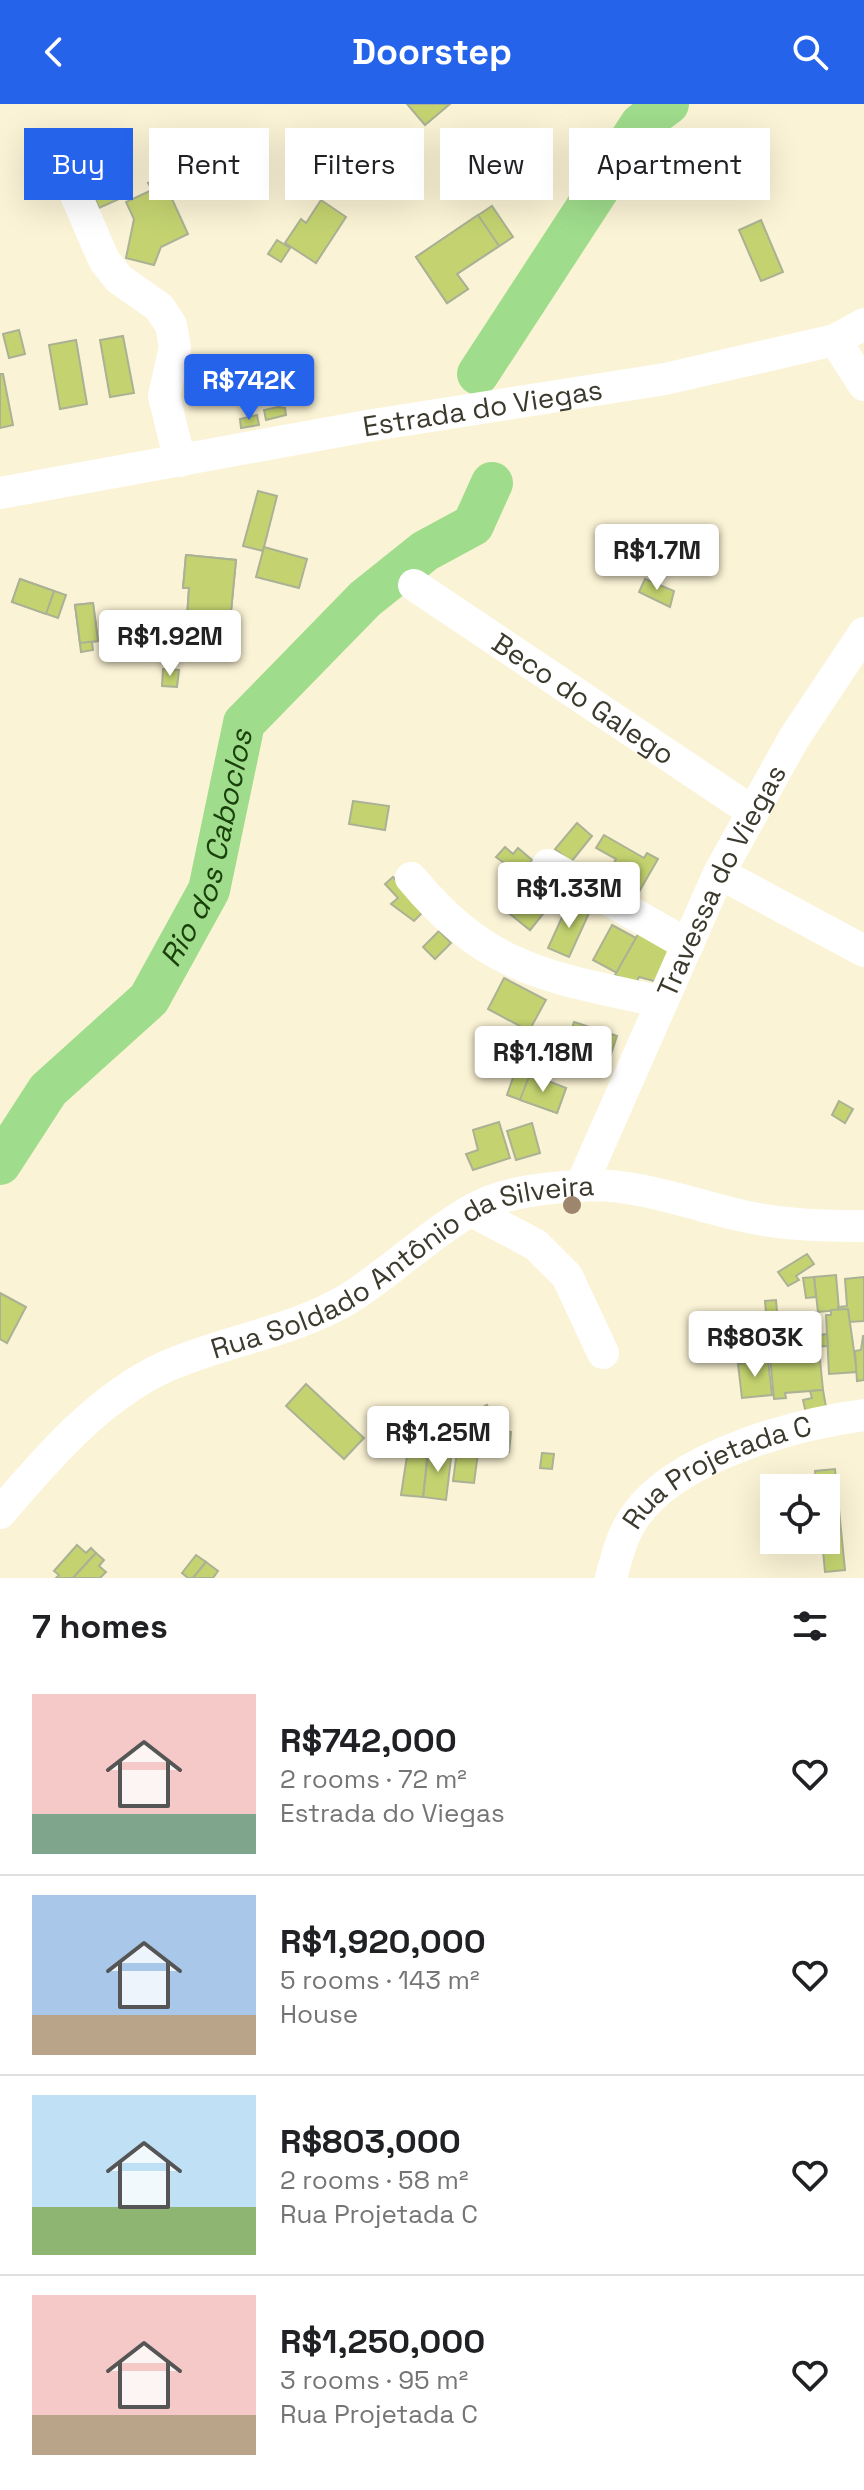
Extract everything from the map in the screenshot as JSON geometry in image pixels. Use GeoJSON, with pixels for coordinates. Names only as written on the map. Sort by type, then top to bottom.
{"type":"FeatureCollection","features":[{"type":"Feature","properties":{"kind":"street"},"geometry":{"type":"LineString","coordinates":[[78,200],[104,260],[119,279],[159,307],[171,325],[175,347],[164,396],[180,461]]}},
{"type":"Feature","properties":{"kind":"street","name":"Estrada do Viegas"},"geometry":{"type":"LineString","coordinates":[[0,493],[367,426],[665,379],[835,340],[864,324]]}},
{"type":"Feature","properties":{"kind":"street"},"geometry":{"type":"LineString","coordinates":[[835,340],[864,385]]}},
{"type":"Feature","properties":{"kind":"street","name":"Beco do Galego"},"geometry":{"type":"LineString","coordinates":[[414,585],[753,812]]}},
{"type":"Feature","properties":{"kind":"street","name":"Travessa do Viegas"},"geometry":{"type":"LineString","coordinates":[[581,1186],[719,873],[794,738],[864,633]]}},
{"type":"Feature","properties":{"kind":"street"},"geometry":{"type":"LineString","coordinates":[[548,865],[688,945]]}},
{"type":"Feature","properties":{"kind":"street"},"geometry":{"type":"LineString","coordinates":[[719,873],[864,951]]}},
{"type":"Feature","properties":{"kind":"street"},"geometry":{"type":"LineString","coordinates":[[411,878],[442,915],[493,954],[535,973],[662,1002]]}},
{"type":"Feature","properties":{"kind":"street","name":"Rua Soldado Antônio da Silveira"},"geometry":{"type":"LineString","coordinates":[[0,1513],[37,1469],[122,1391],[167,1366],[313,1317],[349,1298],[472,1211],[520,1193],[581,1186],[657,1195],[747,1217],[822,1226],[864,1226]]}},
{"type":"Feature","properties":{"kind":"street"},"geometry":{"type":"LineString","coordinates":[[472,1211],[536,1245],[567,1276],[603,1353]]}},
{"type":"Feature","properties":{"kind":"street","name":"Rua Projetada C"},"geometry":{"type":"LineString","coordinates":[[611,1578],[621,1542],[637,1514],[664,1487],[705,1462],[799,1427],[864,1415]]}},
{"type":"Feature","properties":{"kind":"building"},"geometry":{"type":"Polygon","coordinates":[[[407,104],[450,104],[425,125],[407,104]]]}},
{"type":"Feature","properties":{"kind":"building"},"geometry":{"type":"Polygon","coordinates":[[[149,191],[149,200],[172,200],[188,234],[161,247],[154,265],[126,258],[134,219],[126,202],[149,191]]]}},
{"type":"Feature","properties":{"kind":"building"},"geometry":{"type":"Polygon","coordinates":[[[96,200],[117,200],[99,208],[96,200]]]}},
{"type":"Feature","properties":{"kind":"building"},"geometry":{"type":"Polygon","coordinates":[[[321,200],[346,217],[316,263],[285,243],[301,219],[306,223],[321,200]]]}},
{"type":"Feature","properties":{"kind":"building"},"geometry":{"type":"Polygon","coordinates":[[[492,206],[513,237],[457,274],[468,289],[447,303],[416,257],[492,206]]]}},
{"type":"Feature","properties":{"kind":"building"},"geometry":{"type":"Polygon","coordinates":[[[478,215],[499,246],[457,274],[468,289],[447,303],[416,257],[478,215]]]}},
{"type":"Feature","properties":{"kind":"building"},"geometry":{"type":"Polygon","coordinates":[[[761,220],[783,272],[761,281],[739,230],[761,220]]]}},
{"type":"Feature","properties":{"kind":"building"},"geometry":{"type":"Polygon","coordinates":[[[277,240],[290,248],[281,262],[268,254],[277,240]]]}},
{"type":"Feature","properties":{"kind":"building"},"geometry":{"type":"Polygon","coordinates":[[[19,330],[25,354],[9,358],[3,334],[19,330]]]}},
{"type":"Feature","properties":{"kind":"building"},"geometry":{"type":"Polygon","coordinates":[[[123,336],[134,393],[110,397],[100,340],[123,336]]]}},
{"type":"Feature","properties":{"kind":"building"},"geometry":{"type":"Polygon","coordinates":[[[76,340],[87,404],[60,409],[49,345],[76,340]]]}},
{"type":"Feature","properties":{"kind":"building"},"geometry":{"type":"Polygon","coordinates":[[[0,374],[3,374],[13,425],[0,428],[0,374]]]}},
{"type":"Feature","properties":{"kind":"building"},"geometry":{"type":"Polygon","coordinates":[[[285,408],[286,415],[266,420],[264,410],[285,408]]]}},
{"type":"Feature","properties":{"kind":"building"},"geometry":{"type":"Polygon","coordinates":[[[257,415],[259,425],[241,428],[240,419],[257,415]]]}},
{"type":"Feature","properties":{"kind":"building"},"geometry":{"type":"Polygon","coordinates":[[[258,491],[277,496],[263,551],[243,546],[258,491]]]}},
{"type":"Feature","properties":{"kind":"building"},"geometry":{"type":"Polygon","coordinates":[[[264,547],[307,559],[299,588],[256,577],[264,547]]]}},
{"type":"Feature","properties":{"kind":"building"},"geometry":{"type":"Polygon","coordinates":[[[186,555],[236,560],[230,622],[217,621],[214,650],[191,648],[194,619],[187,618],[189,588],[183,588],[186,555]]]}},
{"type":"Feature","properties":{"kind":"building"},"geometry":{"type":"Polygon","coordinates":[[[186,555],[236,560],[230,622],[187,618],[189,588],[183,588],[186,555]]]}},
{"type":"Feature","properties":{"kind":"building"},"geometry":{"type":"Polygon","coordinates":[[[20,579],[66,595],[58,618],[12,602],[20,579]]]}},
{"type":"Feature","properties":{"kind":"building"},"geometry":{"type":"Polygon","coordinates":[[[20,579],[54,591],[46,614],[12,602],[20,579]]]}},
{"type":"Feature","properties":{"kind":"building"},"geometry":{"type":"Polygon","coordinates":[[[645,579],[674,591],[670,607],[639,592],[645,579]]]}},
{"type":"Feature","properties":{"kind":"building"},"geometry":{"type":"Polygon","coordinates":[[[93,603],[98,641],[92,642],[93,650],[81,652],[75,605],[93,603]]]}},
{"type":"Feature","properties":{"kind":"building"},"geometry":{"type":"Polygon","coordinates":[[[93,603],[98,641],[80,643],[75,605],[93,603]]]}},
{"type":"Feature","properties":{"kind":"building"},"geometry":{"type":"Polygon","coordinates":[[[166,642],[175,643],[173,663],[164,663],[166,642]]]}},
{"type":"Feature","properties":{"kind":"building"},"geometry":{"type":"Polygon","coordinates":[[[163,669],[179,670],[177,687],[162,686],[163,669]]]}},
{"type":"Feature","properties":{"kind":"building"},"geometry":{"type":"Polygon","coordinates":[[[353,801],[389,806],[385,830],[349,824],[353,801]]]}},
{"type":"Feature","properties":{"kind":"building"},"geometry":{"type":"Polygon","coordinates":[[[577,823],[592,836],[571,862],[555,849],[577,823]]]}},
{"type":"Feature","properties":{"kind":"building"},"geometry":{"type":"Polygon","coordinates":[[[604,835],[644,858],[647,853],[658,859],[636,897],[620,887],[623,880],[609,872],[616,859],[596,848],[604,835]]]}},
{"type":"Feature","properties":{"kind":"building"},"geometry":{"type":"Polygon","coordinates":[[[505,847],[513,854],[518,848],[532,860],[529,864],[532,866],[517,885],[499,870],[504,863],[496,857],[505,847]]]}},
{"type":"Feature","properties":{"kind":"building"},"geometry":{"type":"Polygon","coordinates":[[[535,872],[542,878],[523,902],[541,916],[530,930],[504,909],[535,872]]]}},
{"type":"Feature","properties":{"kind":"building"},"geometry":{"type":"Polygon","coordinates":[[[535,872],[560,893],[530,930],[504,909],[535,872]]]}},
{"type":"Feature","properties":{"kind":"building"},"geometry":{"type":"Polygon","coordinates":[[[393,877],[425,910],[414,921],[391,904],[398,898],[385,884],[393,877]]]}},
{"type":"Feature","properties":{"kind":"building"},"geometry":{"type":"Polygon","coordinates":[[[569,902],[590,911],[569,957],[548,948],[569,902]]]}},
{"type":"Feature","properties":{"kind":"building"},"geometry":{"type":"Polygon","coordinates":[[[612,925],[636,938],[617,973],[593,960],[612,925]]]}},
{"type":"Feature","properties":{"kind":"building"},"geometry":{"type":"Polygon","coordinates":[[[641,929],[674,949],[658,982],[639,977],[635,985],[615,975],[641,929]]]}},
{"type":"Feature","properties":{"kind":"building"},"geometry":{"type":"Polygon","coordinates":[[[439,931],[451,943],[435,959],[423,947],[439,931]]]}},
{"type":"Feature","properties":{"kind":"building"},"geometry":{"type":"Polygon","coordinates":[[[504,978],[546,1000],[529,1031],[488,1009],[504,978]]]}},
{"type":"Feature","properties":{"kind":"building"},"geometry":{"type":"Polygon","coordinates":[[[574,1022],[617,1036],[610,1057],[567,1044],[574,1022]]]}},
{"type":"Feature","properties":{"kind":"building"},"geometry":{"type":"Polygon","coordinates":[[[516,1069],[566,1088],[557,1113],[507,1095],[516,1069]]]}},
{"type":"Feature","properties":{"kind":"building"},"geometry":{"type":"Polygon","coordinates":[[[530,1074],[566,1088],[557,1113],[520,1100],[530,1074]]]}},
{"type":"Feature","properties":{"kind":"building"},"geometry":{"type":"Polygon","coordinates":[[[839,1101],[853,1109],[845,1123],[832,1115],[839,1101]]]}},
{"type":"Feature","properties":{"kind":"building"},"geometry":{"type":"Polygon","coordinates":[[[499,1122],[510,1158],[473,1170],[466,1154],[478,1150],[473,1130],[499,1122]]]}},
{"type":"Feature","properties":{"kind":"building"},"geometry":{"type":"Polygon","coordinates":[[[532,1123],[540,1153],[516,1160],[507,1131],[532,1123]]]}},
{"type":"Feature","properties":{"kind":"building"},"geometry":{"type":"Polygon","coordinates":[[[807,1254],[814,1264],[796,1276],[799,1280],[788,1286],[778,1272],[807,1254]]]}},
{"type":"Feature","properties":{"kind":"building"},"geometry":{"type":"Polygon","coordinates":[[[836,1275],[839,1310],[818,1312],[814,1277],[836,1275]]]}},
{"type":"Feature","properties":{"kind":"building"},"geometry":{"type":"Polygon","coordinates":[[[814,1277],[816,1297],[806,1298],[803,1278],[814,1277]]]}},
{"type":"Feature","properties":{"kind":"building"},"geometry":{"type":"Polygon","coordinates":[[[864,1277],[864,1321],[849,1322],[848,1309],[839,1310],[838,1307],[847,1306],[845,1279],[864,1277]]]}},
{"type":"Feature","properties":{"kind":"building"},"geometry":{"type":"Polygon","coordinates":[[[0,1293],[26,1307],[7,1343],[0,1339],[0,1293]]]}},
{"type":"Feature","properties":{"kind":"building"},"geometry":{"type":"Polygon","coordinates":[[[776,1300],[778,1324],[785,1324],[788,1355],[770,1357],[765,1301],[776,1300]]]}},
{"type":"Feature","properties":{"kind":"building"},"geometry":{"type":"Polygon","coordinates":[[[848,1309],[857,1372],[829,1374],[826,1315],[831,1315],[831,1310],[848,1309]]]}},
{"type":"Feature","properties":{"kind":"building"},"geometry":{"type":"Polygon","coordinates":[[[818,1312],[820,1335],[827,1334],[828,1346],[809,1347],[809,1341],[802,1342],[800,1313],[818,1312]]]}},
{"type":"Feature","properties":{"kind":"building"},"geometry":{"type":"Polygon","coordinates":[[[785,1324],[788,1355],[770,1357],[767,1325],[785,1324]]]}},
{"type":"Feature","properties":{"kind":"building"},"geometry":{"type":"Polygon","coordinates":[[[863,1336],[864,1380],[857,1381],[855,1351],[861,1350],[863,1336]]]}},
{"type":"Feature","properties":{"kind":"building"},"geometry":{"type":"Polygon","coordinates":[[[809,1341],[809,1350],[819,1350],[823,1390],[785,1393],[786,1398],[774,1399],[770,1357],[788,1355],[787,1343],[809,1341]]]}},
{"type":"Feature","properties":{"kind":"building"},"geometry":{"type":"Polygon","coordinates":[[[768,1360],[772,1395],[742,1398],[738,1364],[768,1360]]]}},
{"type":"Feature","properties":{"kind":"building"},"geometry":{"type":"Polygon","coordinates":[[[306,1384],[364,1438],[344,1459],[286,1406],[306,1384]]]}},
{"type":"Feature","properties":{"kind":"building"},"geometry":{"type":"Polygon","coordinates":[[[823,1390],[826,1407],[806,1413],[803,1400],[812,1398],[810,1391],[823,1390]]]}},
{"type":"Feature","properties":{"kind":"building"},"geometry":{"type":"Polygon","coordinates":[[[487,1405],[492,1416],[475,1424],[470,1414],[487,1405]]]}},
{"type":"Feature","properties":{"kind":"building"},"geometry":{"type":"Polygon","coordinates":[[[470,1414],[475,1424],[460,1431],[455,1421],[470,1414]]]}},
{"type":"Feature","properties":{"kind":"building"},"geometry":{"type":"Polygon","coordinates":[[[489,1418],[486,1450],[479,1450],[480,1438],[465,1436],[466,1428],[489,1418]]]}},
{"type":"Feature","properties":{"kind":"building"},"geometry":{"type":"Polygon","coordinates":[[[488,1429],[511,1432],[509,1452],[486,1450],[488,1429]]]}},
{"type":"Feature","properties":{"kind":"building"},"geometry":{"type":"Polygon","coordinates":[[[429,1447],[452,1450],[446,1500],[423,1497],[429,1447]]]}},
{"type":"Feature","properties":{"kind":"building"},"geometry":{"type":"Polygon","coordinates":[[[420,1450],[419,1457],[427,1458],[423,1497],[401,1495],[407,1456],[420,1450]]]}},
{"type":"Feature","properties":{"kind":"building"},"geometry":{"type":"Polygon","coordinates":[[[457,1451],[478,1453],[474,1483],[453,1481],[457,1451]]]}},
{"type":"Feature","properties":{"kind":"building"},"geometry":{"type":"Polygon","coordinates":[[[542,1453],[554,1454],[552,1469],[540,1468],[542,1453]]]}},
{"type":"Feature","properties":{"kind":"building"},"geometry":{"type":"Polygon","coordinates":[[[835,1469],[835,1474],[815,1474],[815,1471],[835,1469]]]}},
{"type":"Feature","properties":{"kind":"building"},"geometry":{"type":"Polygon","coordinates":[[[840,1520],[845,1570],[825,1572],[823,1554],[840,1554],[840,1520]]]}},
{"type":"Feature","properties":{"kind":"building"},"geometry":{"type":"Polygon","coordinates":[[[77,1545],[86,1553],[91,1548],[96,1553],[73,1578],[56,1578],[59,1575],[54,1571],[77,1545]]]}},
{"type":"Feature","properties":{"kind":"building"},"geometry":{"type":"Polygon","coordinates":[[[96,1553],[104,1560],[99,1566],[106,1572],[100,1578],[73,1578],[96,1553]]]}},
{"type":"Feature","properties":{"kind":"building"},"geometry":{"type":"Polygon","coordinates":[[[196,1555],[206,1562],[193,1578],[188,1578],[182,1573],[196,1555]]]}},
{"type":"Feature","properties":{"kind":"building"},"geometry":{"type":"Polygon","coordinates":[[[206,1562],[218,1571],[213,1578],[193,1578],[206,1562]]]}},
{"type":"Feature","properties":{"kind":"waterway","name":"Rio dos Caboclos"},"geometry":{"type":"LineString","coordinates":[[478,374],[641,124],[668,104]]}},
{"type":"Feature","properties":{"kind":"waterway","name":"Rio dos Caboclos"},"geometry":{"type":"LineString","coordinates":[[0,1164],[48,1090],[149,999],[209,890],[244,723],[365,599],[425,551],[473,525],[492,483]]}}]}
